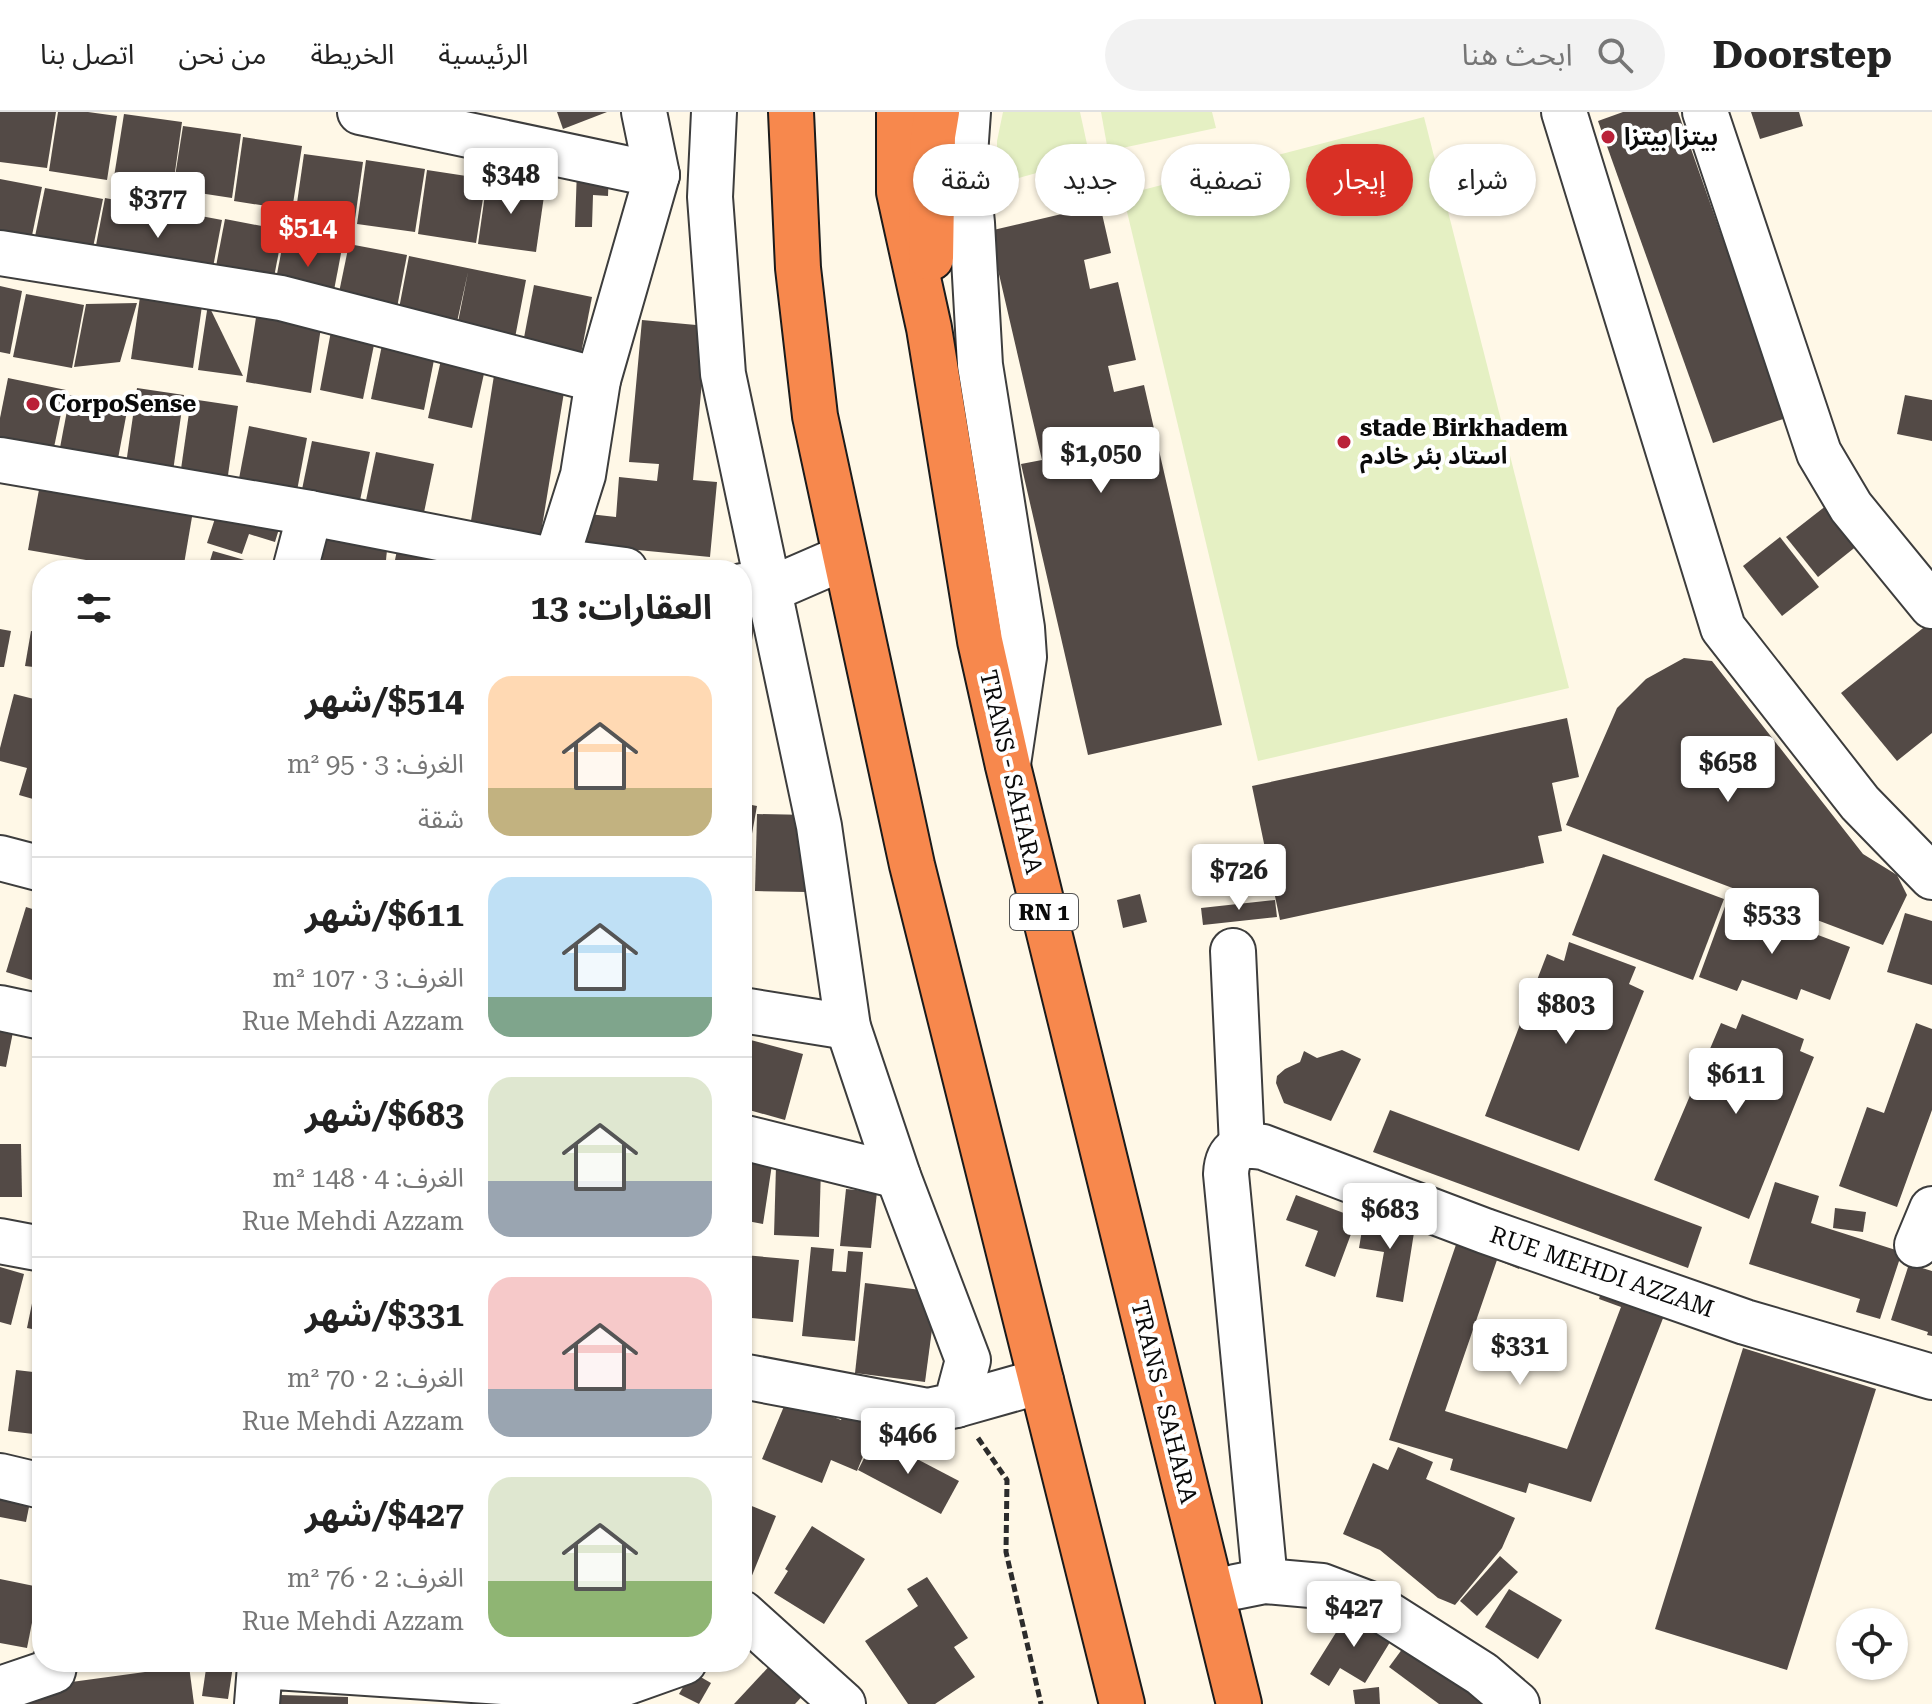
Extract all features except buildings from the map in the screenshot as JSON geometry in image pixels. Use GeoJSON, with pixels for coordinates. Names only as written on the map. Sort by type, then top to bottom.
{"type":"FeatureCollection","features":[{"type":"Feature","properties":{"kind":"highway"},"geometry":{"type":"LineString","coordinates":[[791,112],[798,268],[815,416],[912,865],[1122,1704]]}},
{"type":"Feature","properties":{"kind":"highway","name":"TRANS - SAHARA"},"geometry":{"type":"LineString","coordinates":[[899,112],[899,192],[929,328],[980,641],[1239,1704]]}},
{"type":"Feature","properties":{"kind":"highway"},"geometry":{"type":"LineString","coordinates":[[929,328],[933,136],[937,112]]}},
{"type":"Feature","properties":{"kind":"street"},"geometry":{"type":"LineString","coordinates":[[360,112],[657,175]]}},
{"type":"Feature","properties":{"kind":"street"},"geometry":{"type":"LineString","coordinates":[[557,560],[583,475],[598,380],[657,175],[644,112]]}},
{"type":"Feature","properties":{"kind":"street"},"geometry":{"type":"LineString","coordinates":[[714,112],[710,197],[723,374],[751,560]]}},
{"type":"Feature","properties":{"kind":"street"},"geometry":{"type":"LineString","coordinates":[[968,112],[965,155],[980,365],[1024,657],[1008,766]]}},
{"type":"Feature","properties":{"kind":"street"},"geometry":{"type":"LineString","coordinates":[[1564,112],[1723,628],[1860,803],[1932,877]]}},
{"type":"Feature","properties":{"kind":"street"},"geometry":{"type":"LineString","coordinates":[[1705,112],[1819,453],[1851,507],[1932,606]]}},
{"type":"Feature","properties":{"kind":"street"},"geometry":{"type":"LineString","coordinates":[[0,253],[281,298],[598,380]]}},
{"type":"Feature","properties":{"kind":"street"},"geometry":{"type":"LineString","coordinates":[[0,460],[310,513],[531,560]]}},
{"type":"Feature","properties":{"kind":"street"},"geometry":{"type":"LineString","coordinates":[[298,560],[310,513]]}},
{"type":"Feature","properties":{"kind":"street"},"geometry":{"type":"LineString","coordinates":[[755,588],[845,557]]}},
{"type":"Feature","properties":{"kind":"street"},"geometry":{"type":"LineString","coordinates":[[752,568],[819,826],[848,1027],[898,1176],[968,1360],[956,1405]]}},
{"type":"Feature","properties":{"kind":"street"},"geometry":{"type":"LineString","coordinates":[[0,858],[32,866]]}},
{"type":"Feature","properties":{"kind":"street"},"geometry":{"type":"LineString","coordinates":[[1233,951],[1242,1146],[1227,1162],[1226,1174],[1265,1581]]}},
{"type":"Feature","properties":{"kind":"street"},"geometry":{"type":"LineString","coordinates":[[0,1008],[32,1015]]}},
{"type":"Feature","properties":{"kind":"street"},"geometry":{"type":"LineString","coordinates":[[752,1012],[848,1027]]}},
{"type":"Feature","properties":{"kind":"street"},"geometry":{"type":"LineString","coordinates":[[752,1140],[898,1176]]}},
{"type":"Feature","properties":{"kind":"street","name":"RUE MEHDI AZZAM"},"geometry":{"type":"LineString","coordinates":[[1242,1146],[1263,1147],[1485,1231],[1745,1322],[1932,1377]]}},
{"type":"Feature","properties":{"kind":"street"},"geometry":{"type":"LineString","coordinates":[[0,1241],[32,1247]]}},
{"type":"Feature","properties":{"kind":"street"},"geometry":{"type":"LineString","coordinates":[[752,1378],[928,1411],[1041,1381]]}},
{"type":"Feature","properties":{"kind":"street"},"geometry":{"type":"LineString","coordinates":[[0,1476],[32,1484]]}},
{"type":"Feature","properties":{"kind":"street"},"geometry":{"type":"LineString","coordinates":[[1211,1593],[1265,1581],[1322,1586],[1375,1606],[1482,1674],[1517,1704]]}},
{"type":"Feature","properties":{"kind":"street"},"geometry":{"type":"LineString","coordinates":[[752,1631],[843,1704]]}},
{"type":"Feature","properties":{"kind":"street"},"geometry":{"type":"LineString","coordinates":[[0,1689],[50,1672]]}},
{"type":"Feature","properties":{"kind":"street"},"geometry":{"type":"LineString","coordinates":[[257,1704],[260,1672]]}},
{"type":"Feature","properties":{"kind":"street"},"geometry":{"type":"LineString","coordinates":[[351,1672],[608,1689],[656,1672]]}},
{"type":"Feature","properties":{"kind":"path"},"geometry":{"type":"LineString","coordinates":[[956,1405],[1007,1480],[1006,1552],[1041,1704]]}},
{"type":"Feature","properties":{"kind":"green space"},"geometry":{"type":"Polygon","coordinates":[[[1003,112],[1080,112],[1087,144],[1035,144],[1035,173],[1019,178],[1019,144],[997,144],[1003,112]]]}},
{"type":"Feature","properties":{"kind":"green space"},"geometry":{"type":"Polygon","coordinates":[[[1101,112],[1212,112],[1216,128],[1141,144],[1107,144],[1101,112]]]}},
{"type":"Feature","properties":{"kind":"green space","name":"stade Birkhadem استاد بئر خادم"},"geometry":{"type":"Polygon","coordinates":[[[1424,117],[1431,144],[1429,216],[1449,216],[1569,688],[1258,761],[1128,216],[1145,216],[1145,189],[1161,185],[1161,216],[1290,216],[1290,152],[1306,148],[1306,216],[1413,216],[1413,144],[1320,144],[1424,117]]]}},
{"type":"Feature","properties":{"kind":"place","name":"بيتزا بيتزا"},"geometry":{"type":"Point","coordinates":[1608,137]}},
{"type":"Feature","properties":{"kind":"place","name":"CorpoSense"},"geometry":{"type":"Point","coordinates":[33,404]}},
{"type":"Feature","properties":{"kind":"place","name":"stade Birkhadem استاد بئر خادم"},"geometry":{"type":"Point","coordinates":[1344,442]}}]}
